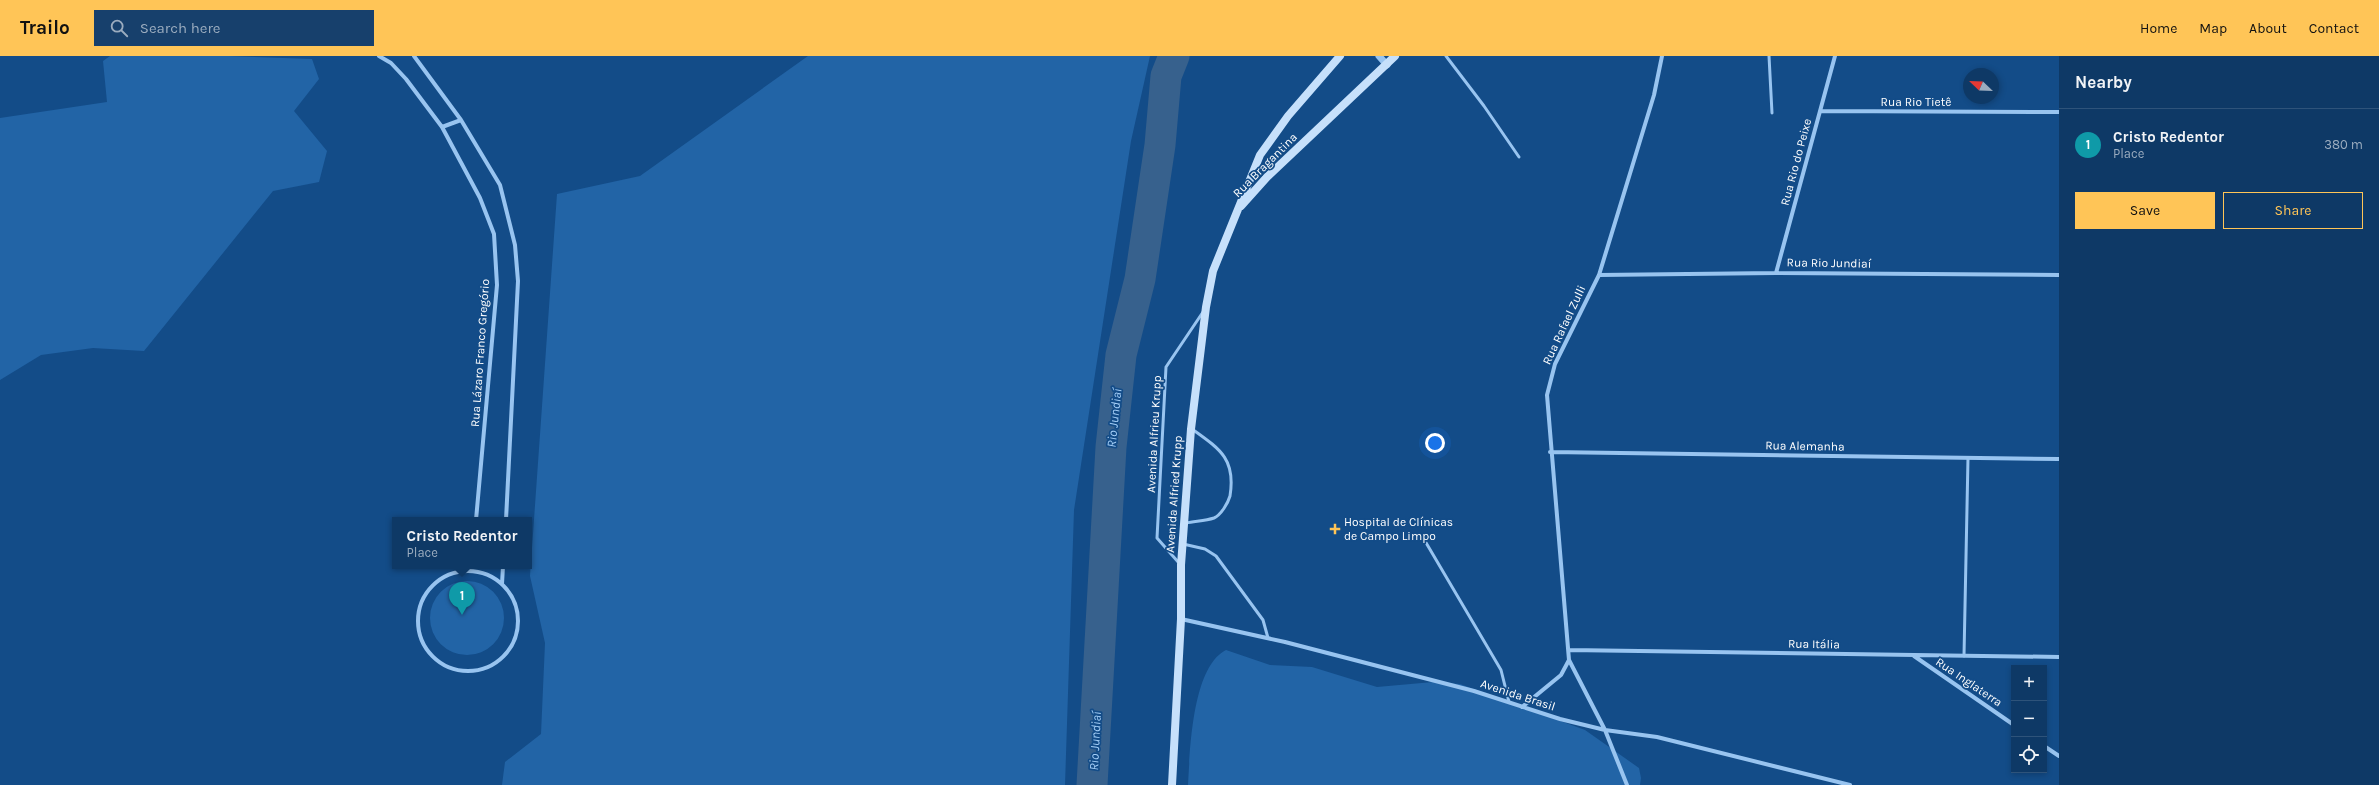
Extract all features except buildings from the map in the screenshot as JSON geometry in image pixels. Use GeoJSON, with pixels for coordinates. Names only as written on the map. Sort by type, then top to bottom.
{"type":"FeatureCollection","features":[{"type":"Feature","properties":{"kind":"main road","name":"Rua Bragantina"},"geometry":{"type":"LineString","coordinates":[[1236,211],[1260,154],[1288,116],[1334,60],[1340,56]]}},
{"type":"Feature","properties":{"kind":"main road","name":"Rua Bragantina"},"geometry":{"type":"LineString","coordinates":[[1236,211],[1338,108],[1387,65],[1395,56]]}},
{"type":"Feature","properties":{"kind":"main road","name":"Avenida Alfried Krupp"},"geometry":{"type":"LineString","coordinates":[[1172,785],[1181,619],[1181,565],[1191,429],[1206,307],[1212,271],[1236,211]]}},
{"type":"Feature","properties":{"kind":"street","name":"Rua Lázaro Franco Gregório"},"geometry":{"type":"LineString","coordinates":[[379,56],[391,64],[406,80],[442,127],[480,198],[494,234],[497,285],[476,517]]}},
{"type":"Feature","properties":{"kind":"street"},"geometry":{"type":"LineString","coordinates":[[414,56],[461,120],[500,185],[515,245],[518,281],[506,517]]}},
{"type":"Feature","properties":{"kind":"street"},"geometry":{"type":"LineString","coordinates":[[1379,56],[1387,65]]}},
{"type":"Feature","properties":{"kind":"street","name":"Rua Rafael Zulli"},"geometry":{"type":"LineString","coordinates":[[1569,660],[1550,452],[1547,395],[1555,364],[1599,275],[1654,95],[1662,56]]}},
{"type":"Feature","properties":{"kind":"street","name":"Rua Rio do Peixe"},"geometry":{"type":"LineString","coordinates":[[1776,273],[1835,56]]}},
{"type":"Feature","properties":{"kind":"street","name":"Rua Rio Tietê"},"geometry":{"type":"LineString","coordinates":[[1820,111],[2059,112]]}},
{"type":"Feature","properties":{"kind":"street"},"geometry":{"type":"LineString","coordinates":[[442,127],[461,120]]}},
{"type":"Feature","properties":{"kind":"street","name":"Rua Rio Jundiaí"},"geometry":{"type":"LineString","coordinates":[[1599,275],[1776,273],[2059,275]]}},
{"type":"Feature","properties":{"kind":"street","name":"Rua Alemanha"},"geometry":{"type":"LineString","coordinates":[[1550,452],[2059,459]]}},
{"type":"Feature","properties":{"kind":"street"},"geometry":{"type":"LineString","coordinates":[[468,569],[442,578],[426,595],[418,616],[419,632],[425,646],[435,658],[448,667],[463,670],[478,670],[493,664],[505,654],[514,642],[518,626],[517,611],[512,596],[502,584],[488,574],[475,569]]}},
{"type":"Feature","properties":{"kind":"street"},"geometry":{"type":"LineString","coordinates":[[502,584],[503,569]]}},
{"type":"Feature","properties":{"kind":"street","name":"Avenida Brasil"},"geometry":{"type":"LineString","coordinates":[[1181,619],[1268,638],[1509,702],[1560,719],[1605,730],[1657,737],[1850,785]]}},
{"type":"Feature","properties":{"kind":"street","name":"Rua Itália"},"geometry":{"type":"LineString","coordinates":[[1569,650],[2059,657]]}},
{"type":"Feature","properties":{"kind":"street","name":"Rua Inglaterra"},"geometry":{"type":"LineString","coordinates":[[1913,656],[2011,723]]}},
{"type":"Feature","properties":{"kind":"street"},"geometry":{"type":"LineString","coordinates":[[1522,707],[1561,675],[1569,660]]}},
{"type":"Feature","properties":{"kind":"street"},"geometry":{"type":"LineString","coordinates":[[1569,660],[1605,730],[1627,785]]}},
{"type":"Feature","properties":{"kind":"street"},"geometry":{"type":"LineString","coordinates":[[2047,748],[2059,756]]}},
{"type":"Feature","properties":{"kind":"lane"},"geometry":{"type":"LineString","coordinates":[[1446,56],[1484,106],[1519,156]]}},
{"type":"Feature","properties":{"kind":"lane"},"geometry":{"type":"LineString","coordinates":[[1769,56],[1772,113]]}},
{"type":"Feature","properties":{"kind":"lane","name":"Avenida Alfrieu Krupp"},"geometry":{"type":"LineString","coordinates":[[1181,565],[1157,538],[1166,367],[1206,307]]}},
{"type":"Feature","properties":{"kind":"lane"},"geometry":{"type":"LineString","coordinates":[[1184,523],[1215,518],[1229,503],[1232,482],[1229,462],[1217,447],[1191,429]]}},
{"type":"Feature","properties":{"kind":"lane"},"geometry":{"type":"LineString","coordinates":[[1964,656],[1968,458]]}},
{"type":"Feature","properties":{"kind":"lane"},"geometry":{"type":"LineString","coordinates":[[1425,541],[1501,670],[1509,702]]}},
{"type":"Feature","properties":{"kind":"lane"},"geometry":{"type":"LineString","coordinates":[[1183,544],[1205,549],[1216,556],[1263,620],[1268,638]]}},
{"type":"Feature","properties":{"kind":"shaded area"},"geometry":{"type":"Polygon","coordinates":[[[110,56],[229,56],[312,59],[319,79],[294,111],[327,151],[319,182],[273,191],[144,351],[93,348],[41,355],[0,380],[0,118],[107,102],[103,61],[110,56]]]}},
{"type":"Feature","properties":{"kind":"shaded area"},"geometry":{"type":"Polygon","coordinates":[[[808,56],[1150,56],[1131,141],[1074,510],[1065,785],[502,785],[505,762],[541,734],[545,643],[530,576],[530,569],[532,569],[532,548],[557,194],[640,176],[808,56]]]}},
{"type":"Feature","properties":{"kind":"shaded area"},"geometry":{"type":"Polygon","coordinates":[[[467,581],[488,587],[498,597],[504,618],[498,639],[488,649],[467,655],[446,649],[436,639],[430,618],[436,597],[446,587],[467,581]]]}},
{"type":"Feature","properties":{"kind":"shaded area"},"geometry":{"type":"Polygon","coordinates":[[[1226,650],[1270,665],[1312,667],[1377,687],[1433,682],[1460,684],[1585,730],[1639,768],[1641,778],[1640,785],[1188,785],[1192,732],[1200,691],[1206,673],[1215,659],[1226,650]]]}},
{"type":"Feature","properties":{"kind":"waterway","name":"Rio Jundiaí"},"geometry":{"type":"LineString","coordinates":[[1092,785],[1111,447],[1121,355],[1140,279],[1160,145],[1166,76],[1174,56]]}},
{"type":"Feature","properties":{"kind":"place","name":"Hospital de Clínicas de Campo Limpo"},"geometry":{"type":"Point","coordinates":[1335,529]}},
{"type":"Feature","properties":{"kind":"place","name":"Cristo Redentor"},"geometry":{"type":"Point","coordinates":[462,615]}}]}
